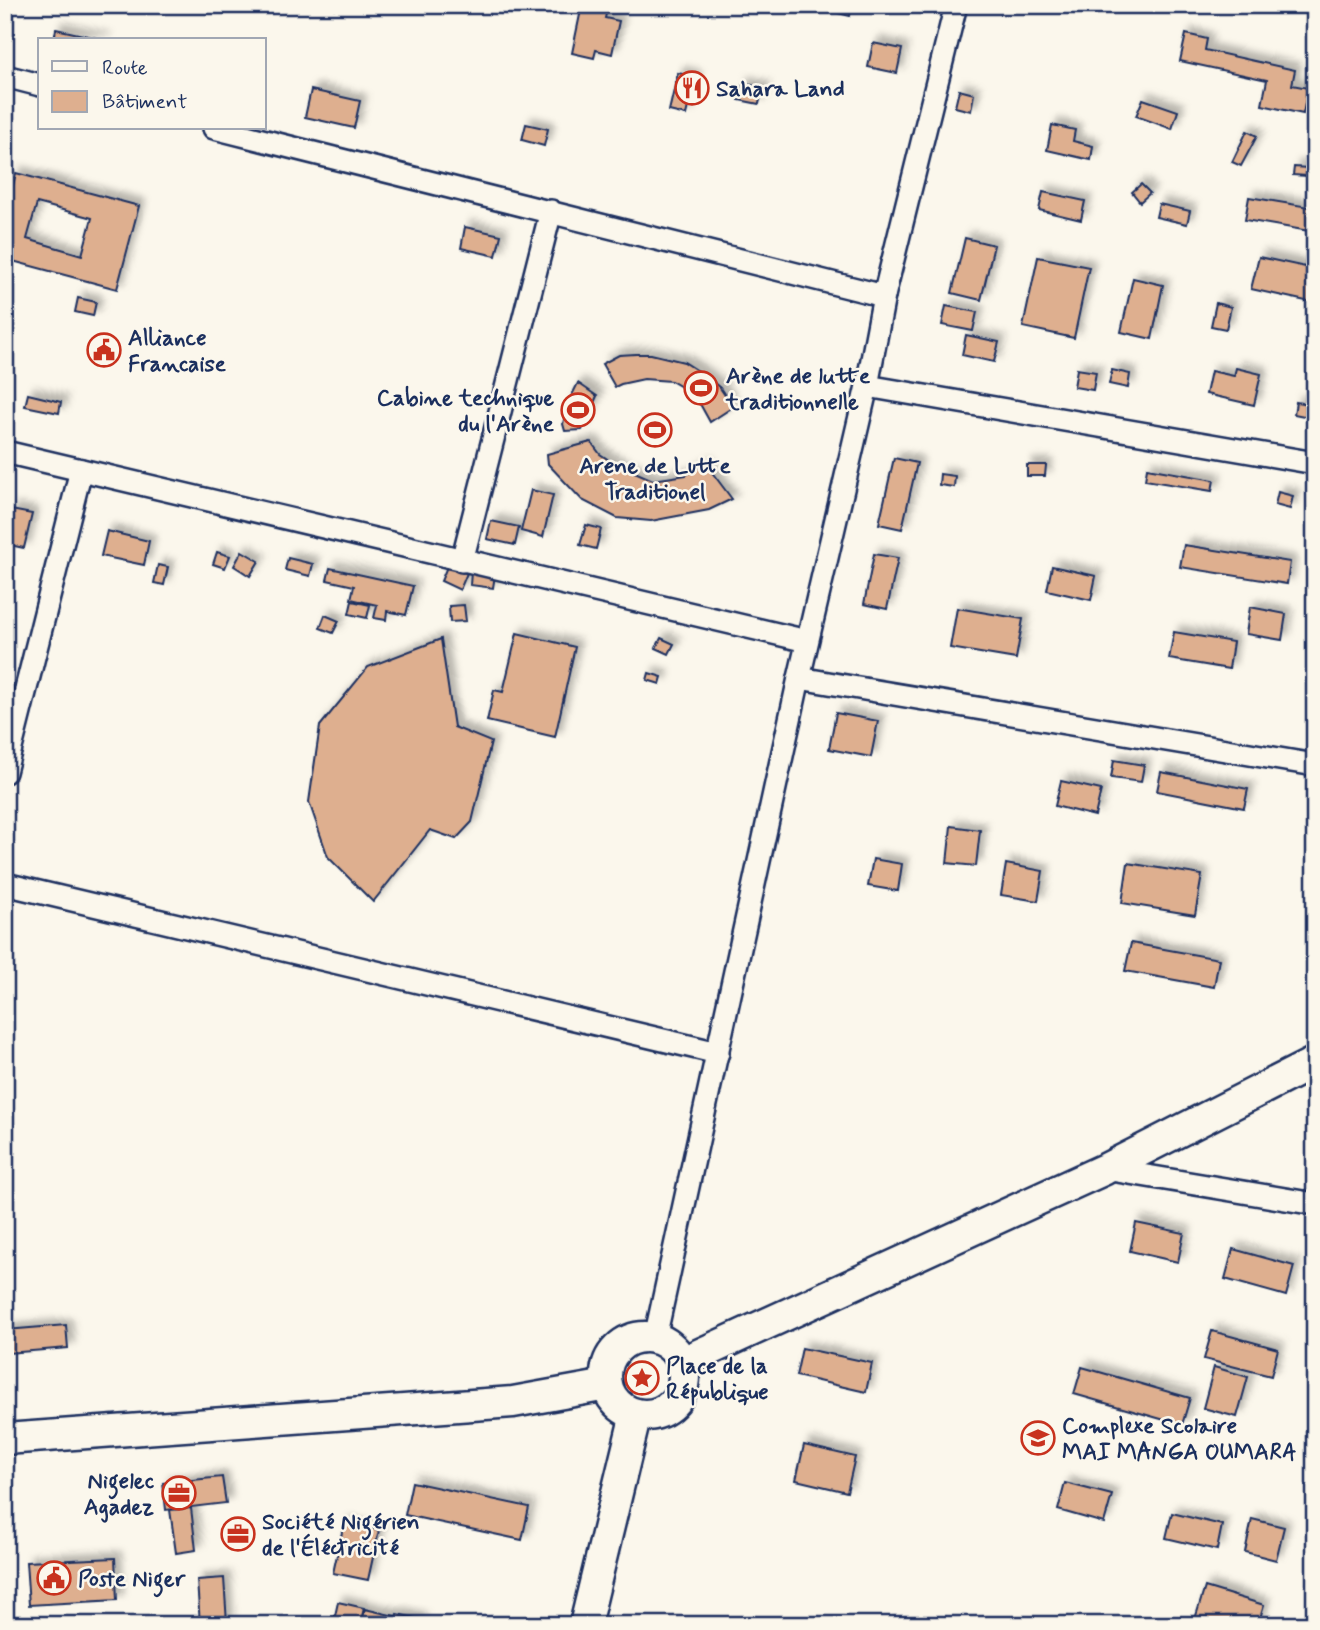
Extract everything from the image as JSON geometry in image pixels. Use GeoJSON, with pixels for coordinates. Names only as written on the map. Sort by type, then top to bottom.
{"type":"FeatureCollection","features":[{"type":"Feature","properties":{"kind":"main road"},"geometry":{"type":"LineString","coordinates":[[683,1362],[1105,1169],[1315,1062]]}},
{"type":"Feature","properties":{"kind":"main road"},"geometry":{"type":"LineString","coordinates":[[639,1337],[655,1338],[667,1343],[683,1362],[685,1379],[680,1395],[669,1408],[653,1415],[636,1414],[623,1408],[613,1398],[607,1385],[607,1369],[612,1354],[624,1343],[639,1337]]}},
{"type":"Feature","properties":{"kind":"main road"},"geometry":{"type":"LineString","coordinates":[[5,1438],[513,1402],[607,1385]]}},
{"type":"Feature","properties":{"kind":"main road"},"geometry":{"type":"LineString","coordinates":[[585,1625],[636,1414]]}},
{"type":"Feature","properties":{"kind":"street"},"geometry":{"type":"LineString","coordinates":[[655,1338],[807,641],[867,386],[884,296],[956,5]]}},
{"type":"Feature","properties":{"kind":"street"},"geometry":{"type":"LineString","coordinates":[[5,76],[38,84]]}},
{"type":"Feature","properties":{"kind":"street"},"geometry":{"type":"LineString","coordinates":[[222,130],[884,296]]}},
{"type":"Feature","properties":{"kind":"street"},"geometry":{"type":"LineString","coordinates":[[462,561],[551,212]]}},
{"type":"Feature","properties":{"kind":"street"},"geometry":{"type":"LineString","coordinates":[[867,386],[1315,463]]}},
{"type":"Feature","properties":{"kind":"street"},"geometry":{"type":"LineString","coordinates":[[5,452],[807,641]]}},
{"type":"Feature","properties":{"kind":"street"},"geometry":{"type":"LineString","coordinates":[[5,772],[81,470]]}},
{"type":"Feature","properties":{"kind":"street"},"geometry":{"type":"LineString","coordinates":[[799,678],[1315,765]]}},
{"type":"Feature","properties":{"kind":"street"},"geometry":{"type":"LineString","coordinates":[[5,884],[718,1053]]}},
{"type":"Feature","properties":{"kind":"street"},"geometry":{"type":"LineString","coordinates":[[1105,1169],[1315,1204]]}},
{"type":"Feature","properties":{"kind":"green space"},"geometry":{"type":"Polygon","coordinates":[[[323,5],[400,5],[336,9],[323,5]]]}},
{"type":"Feature","properties":{"kind":"building"},"geometry":{"type":"Polygon","coordinates":[[[582,5],[607,10],[605,18],[619,21],[612,54],[596,50],[594,58],[572,53],[582,5]]]}},
{"type":"Feature","properties":{"kind":"building"},"geometry":{"type":"Polygon","coordinates":[[[819,5],[852,5],[850,16],[818,8],[819,5]]]}},
{"type":"Feature","properties":{"kind":"building"},"geometry":{"type":"Polygon","coordinates":[[[56,29],[97,38],[54,38],[56,29]]]}},
{"type":"Feature","properties":{"kind":"building"},"geometry":{"type":"Polygon","coordinates":[[[1186,34],[1207,39],[1205,50],[1295,70],[1292,85],[1308,88],[1303,114],[1262,105],[1267,80],[1180,61],[1186,34]]]}},
{"type":"Feature","properties":{"kind":"building"},"geometry":{"type":"Polygon","coordinates":[[[873,43],[902,49],[897,73],[868,67],[873,43]]]}},
{"type":"Feature","properties":{"kind":"building"},"geometry":{"type":"Polygon","coordinates":[[[678,73],[695,77],[686,115],[669,111],[678,73]]]}},
{"type":"Feature","properties":{"kind":"building"},"geometry":{"type":"Polygon","coordinates":[[[743,83],[763,88],[759,104],[739,100],[743,83]]]}},
{"type":"Feature","properties":{"kind":"building"},"geometry":{"type":"Polygon","coordinates":[[[311,90],[360,101],[354,128],[305,117],[311,90]]]}},
{"type":"Feature","properties":{"kind":"building"},"geometry":{"type":"Polygon","coordinates":[[[959,90],[974,94],[971,111],[955,107],[959,90]]]}},
{"type":"Feature","properties":{"kind":"building"},"geometry":{"type":"Polygon","coordinates":[[[1143,99],[1178,111],[1172,129],[1136,116],[1143,99]]]}},
{"type":"Feature","properties":{"kind":"building"},"geometry":{"type":"Polygon","coordinates":[[[526,124],[548,129],[544,146],[522,140],[526,124]]]}},
{"type":"Feature","properties":{"kind":"building"},"geometry":{"type":"Polygon","coordinates":[[[1052,125],[1075,130],[1073,141],[1093,146],[1091,160],[1047,150],[1052,125]]]}},
{"type":"Feature","properties":{"kind":"building"},"geometry":{"type":"Polygon","coordinates":[[[1247,131],[1257,136],[1241,166],[1232,162],[1247,131]]]}},
{"type":"Feature","properties":{"kind":"building"},"geometry":{"type":"Polygon","coordinates":[[[1294,167],[1308,168],[1307,176],[1293,175],[1294,167]]]}},
{"type":"Feature","properties":{"kind":"building"},"geometry":{"type":"Polygon","coordinates":[[[16,173],[139,206],[117,289],[5,259],[5,192],[11,193],[16,173]],[[37,203],[27,239],[82,255],[92,218],[37,203]]]}},
{"type":"Feature","properties":{"kind":"building"},"geometry":{"type":"Polygon","coordinates":[[[1141,184],[1150,193],[1140,202],[1132,192],[1141,184]]]}},
{"type":"Feature","properties":{"kind":"building"},"geometry":{"type":"Polygon","coordinates":[[[1043,192],[1085,201],[1081,220],[1039,210],[1043,192]]]}},
{"type":"Feature","properties":{"kind":"building"},"geometry":{"type":"Polygon","coordinates":[[[1249,197],[1315,208],[1315,232],[1245,220],[1249,197]]]}},
{"type":"Feature","properties":{"kind":"building"},"geometry":{"type":"Polygon","coordinates":[[[1159,204],[1190,211],[1187,224],[1156,217],[1159,204]]]}},
{"type":"Feature","properties":{"kind":"building"},"geometry":{"type":"Polygon","coordinates":[[[465,227],[501,235],[496,256],[461,248],[465,227]]]}},
{"type":"Feature","properties":{"kind":"building"},"geometry":{"type":"Polygon","coordinates":[[[965,238],[994,245],[981,300],[952,293],[965,238]]]}},
{"type":"Feature","properties":{"kind":"building"},"geometry":{"type":"Polygon","coordinates":[[[1038,257],[1089,267],[1074,338],[1023,327],[1038,257]]]}},
{"type":"Feature","properties":{"kind":"building"},"geometry":{"type":"Polygon","coordinates":[[[1259,257],[1315,269],[1315,303],[1251,289],[1259,257]]]}},
{"type":"Feature","properties":{"kind":"building"},"geometry":{"type":"Polygon","coordinates":[[[1133,278],[1163,285],[1152,339],[1121,332],[1133,278]]]}},
{"type":"Feature","properties":{"kind":"building"},"geometry":{"type":"Polygon","coordinates":[[[78,298],[96,302],[93,316],[75,312],[78,298]]]}},
{"type":"Feature","properties":{"kind":"building"},"geometry":{"type":"Polygon","coordinates":[[[1216,303],[1231,307],[1226,329],[1211,326],[1216,303]]]}},
{"type":"Feature","properties":{"kind":"building"},"geometry":{"type":"Polygon","coordinates":[[[946,306],[977,312],[973,331],[942,325],[946,306]]]}},
{"type":"Feature","properties":{"kind":"building"},"geometry":{"type":"Polygon","coordinates":[[[966,335],[999,342],[994,362],[962,355],[966,335]]]}},
{"type":"Feature","properties":{"kind":"building","name":"Arène de lutte traditionnelle"},"geometry":{"type":"Polygon","coordinates":[[[651,354],[684,362],[706,376],[720,388],[733,407],[710,422],[695,395],[671,381],[644,379],[615,387],[602,364],[619,355],[651,354]]]}},
{"type":"Feature","properties":{"kind":"building"},"geometry":{"type":"Polygon","coordinates":[[[1236,368],[1261,374],[1254,405],[1206,394],[1211,371],[1234,376],[1236,368]]]}},
{"type":"Feature","properties":{"kind":"building"},"geometry":{"type":"Polygon","coordinates":[[[1077,369],[1096,372],[1093,390],[1074,387],[1077,369]]]}},
{"type":"Feature","properties":{"kind":"building"},"geometry":{"type":"Polygon","coordinates":[[[1112,370],[1130,374],[1128,388],[1109,384],[1112,370]]]}},
{"type":"Feature","properties":{"kind":"building"},"geometry":{"type":"Polygon","coordinates":[[[1311,382],[1315,384],[1315,398],[1306,394],[1311,382]]]}},
{"type":"Feature","properties":{"kind":"building","name":"Cabine technique du l'Arène"},"geometry":{"type":"Polygon","coordinates":[[[578,383],[597,396],[582,430],[565,431],[563,424],[567,405],[578,383]]]}},
{"type":"Feature","properties":{"kind":"building"},"geometry":{"type":"Polygon","coordinates":[[[28,394],[61,402],[59,413],[25,406],[28,394]]]}},
{"type":"Feature","properties":{"kind":"building"},"geometry":{"type":"Polygon","coordinates":[[[1296,402],[1315,405],[1314,418],[1294,414],[1296,402]]]}},
{"type":"Feature","properties":{"kind":"building"},"geometry":{"type":"Polygon","coordinates":[[[591,442],[600,454],[612,462],[653,480],[686,475],[705,463],[732,499],[709,510],[651,521],[617,518],[582,500],[548,464],[547,454],[591,442]]]}},
{"type":"Feature","properties":{"kind":"building"},"geometry":{"type":"Polygon","coordinates":[[[894,458],[917,463],[902,529],[879,524],[894,458]]]}},
{"type":"Feature","properties":{"kind":"building"},"geometry":{"type":"Polygon","coordinates":[[[1027,465],[1046,465],[1045,476],[1027,476],[1027,465]]]}},
{"type":"Feature","properties":{"kind":"building"},"geometry":{"type":"Polygon","coordinates":[[[1147,468],[1214,480],[1212,491],[1145,480],[1147,468]]]}},
{"type":"Feature","properties":{"kind":"building"},"geometry":{"type":"Polygon","coordinates":[[[940,474],[955,476],[954,487],[939,485],[940,474]]]}},
{"type":"Feature","properties":{"kind":"building"},"geometry":{"type":"Polygon","coordinates":[[[531,490],[553,495],[543,537],[521,531],[531,490]]]}},
{"type":"Feature","properties":{"kind":"building"},"geometry":{"type":"Polygon","coordinates":[[[1278,492],[1293,496],[1290,509],[1275,505],[1278,492]]]}},
{"type":"Feature","properties":{"kind":"building"},"geometry":{"type":"Polygon","coordinates":[[[11,510],[32,514],[24,548],[5,544],[11,510]]]}},
{"type":"Feature","properties":{"kind":"building"},"geometry":{"type":"Polygon","coordinates":[[[491,521],[519,527],[515,545],[487,539],[491,521]]]}},
{"type":"Feature","properties":{"kind":"building"},"geometry":{"type":"Polygon","coordinates":[[[586,525],[601,529],[596,549],[580,545],[586,525]]]}},
{"type":"Feature","properties":{"kind":"building"},"geometry":{"type":"Polygon","coordinates":[[[107,531],[149,541],[144,565],[101,556],[107,531]]]}},
{"type":"Feature","properties":{"kind":"building"},"geometry":{"type":"Polygon","coordinates":[[[1184,545],[1290,562],[1287,584],[1180,567],[1184,545]]]}},
{"type":"Feature","properties":{"kind":"building"},"geometry":{"type":"Polygon","coordinates":[[[242,551],[259,561],[250,576],[234,566],[242,551]]]}},
{"type":"Feature","properties":{"kind":"building"},"geometry":{"type":"Polygon","coordinates":[[[217,552],[230,556],[225,568],[213,564],[217,552]]]}},
{"type":"Feature","properties":{"kind":"building"},"geometry":{"type":"Polygon","coordinates":[[[874,554],[898,558],[887,609],[864,604],[874,554]]]}},
{"type":"Feature","properties":{"kind":"building"},"geometry":{"type":"Polygon","coordinates":[[[288,558],[313,564],[310,576],[285,570],[288,558]]]}},
{"type":"Feature","properties":{"kind":"building"},"geometry":{"type":"Polygon","coordinates":[[[448,564],[467,573],[460,590],[441,581],[448,564]]]}},
{"type":"Feature","properties":{"kind":"building"},"geometry":{"type":"Polygon","coordinates":[[[158,565],[168,567],[164,585],[154,583],[158,565]]]}},
{"type":"Feature","properties":{"kind":"building"},"geometry":{"type":"Polygon","coordinates":[[[1052,566],[1096,576],[1091,600],[1047,590],[1052,566]]]}},
{"type":"Feature","properties":{"kind":"building"},"geometry":{"type":"Polygon","coordinates":[[[330,568],[413,586],[406,615],[387,611],[386,620],[374,618],[377,605],[351,599],[354,586],[327,580],[330,568]]]}},
{"type":"Feature","properties":{"kind":"building"},"geometry":{"type":"Polygon","coordinates":[[[471,572],[495,575],[493,588],[470,585],[471,572]]]}},
{"type":"Feature","properties":{"kind":"building"},"geometry":{"type":"Polygon","coordinates":[[[352,601],[370,605],[367,618],[349,614],[352,601]]]}},
{"type":"Feature","properties":{"kind":"building"},"geometry":{"type":"Polygon","coordinates":[[[464,605],[466,621],[450,622],[449,606],[464,605]]]}},
{"type":"Feature","properties":{"kind":"building"},"geometry":{"type":"Polygon","coordinates":[[[1250,607],[1286,614],[1282,640],[1246,634],[1250,607]]]}},
{"type":"Feature","properties":{"kind":"building"},"geometry":{"type":"Polygon","coordinates":[[[957,608],[1023,619],[1016,659],[950,648],[957,608]]]}},
{"type":"Feature","properties":{"kind":"building"},"geometry":{"type":"Polygon","coordinates":[[[325,615],[339,621],[333,633],[320,628],[325,615]]]}},
{"type":"Feature","properties":{"kind":"building"},"geometry":{"type":"Polygon","coordinates":[[[1174,632],[1233,642],[1229,669],[1169,659],[1174,632]]]}},
{"type":"Feature","properties":{"kind":"building"},"geometry":{"type":"Polygon","coordinates":[[[517,633],[575,647],[555,737],[487,721],[494,690],[503,692],[517,633]]]}},
{"type":"Feature","properties":{"kind":"building"},"geometry":{"type":"Polygon","coordinates":[[[661,638],[674,644],[669,654],[656,648],[661,638]]]}},
{"type":"Feature","properties":{"kind":"building"},"geometry":{"type":"Polygon","coordinates":[[[441,639],[454,727],[491,742],[472,822],[456,839],[430,830],[373,902],[328,857],[309,802],[320,726],[368,667],[441,639]]]}},
{"type":"Feature","properties":{"kind":"building"},"geometry":{"type":"Polygon","coordinates":[[[649,673],[662,677],[660,684],[647,680],[649,673]]]}},
{"type":"Feature","properties":{"kind":"building"},"geometry":{"type":"Polygon","coordinates":[[[836,713],[878,721],[871,757],[829,749],[836,713]]]}},
{"type":"Feature","properties":{"kind":"building"},"geometry":{"type":"Polygon","coordinates":[[[1114,760],[1144,765],[1141,782],[1111,778],[1114,760]]]}},
{"type":"Feature","properties":{"kind":"building"},"geometry":{"type":"Polygon","coordinates":[[[1161,772],[1248,789],[1244,808],[1157,791],[1161,772]]]}},
{"type":"Feature","properties":{"kind":"building"},"geometry":{"type":"Polygon","coordinates":[[[1061,781],[1101,790],[1095,816],[1055,806],[1061,781]]]}},
{"type":"Feature","properties":{"kind":"building"},"geometry":{"type":"Polygon","coordinates":[[[951,826],[980,830],[976,866],[947,863],[951,826]]]}},
{"type":"Feature","properties":{"kind":"building"},"geometry":{"type":"Polygon","coordinates":[[[873,859],[902,864],[898,891],[868,886],[873,859]]]}},
{"type":"Feature","properties":{"kind":"building"},"geometry":{"type":"Polygon","coordinates":[[[1128,863],[1202,875],[1195,915],[1122,903],[1128,863]]]}},
{"type":"Feature","properties":{"kind":"building"},"geometry":{"type":"Polygon","coordinates":[[[1006,864],[1043,871],[1038,901],[1001,895],[1006,864]]]}},
{"type":"Feature","properties":{"kind":"building"},"geometry":{"type":"Polygon","coordinates":[[[1131,943],[1219,959],[1214,987],[1125,971],[1131,943]]]}},
{"type":"Feature","properties":{"kind":"building"},"geometry":{"type":"Polygon","coordinates":[[[1136,1223],[1184,1233],[1178,1262],[1130,1251],[1136,1223]]]}},
{"type":"Feature","properties":{"kind":"building"},"geometry":{"type":"Polygon","coordinates":[[[1233,1249],[1294,1266],[1286,1296],[1225,1279],[1233,1249]]]}},
{"type":"Feature","properties":{"kind":"building"},"geometry":{"type":"Polygon","coordinates":[[[66,1325],[68,1348],[8,1353],[6,1330],[66,1325]]]}},
{"type":"Feature","properties":{"kind":"building"},"geometry":{"type":"Polygon","coordinates":[[[1212,1331],[1278,1349],[1271,1376],[1204,1359],[1212,1331]]]}},
{"type":"Feature","properties":{"kind":"building"},"geometry":{"type":"Polygon","coordinates":[[[802,1348],[872,1363],[866,1392],[796,1376],[802,1348]]]}},
{"type":"Feature","properties":{"kind":"building"},"geometry":{"type":"Polygon","coordinates":[[[1082,1367],[1190,1398],[1182,1425],[1074,1394],[1082,1367]]]}},
{"type":"Feature","properties":{"kind":"building"},"geometry":{"type":"Polygon","coordinates":[[[1214,1367],[1248,1377],[1237,1417],[1203,1408],[1214,1367]]]}},
{"type":"Feature","properties":{"kind":"building"},"geometry":{"type":"Polygon","coordinates":[[[804,1445],[855,1457],[847,1492],[796,1480],[804,1445]]]}},
{"type":"Feature","properties":{"kind":"building"},"geometry":{"type":"Polygon","coordinates":[[[222,1477],[226,1503],[166,1510],[163,1483],[222,1477]]]}},
{"type":"Feature","properties":{"kind":"building"},"geometry":{"type":"Polygon","coordinates":[[[412,1482],[529,1507],[522,1540],[405,1515],[412,1482]]]}},
{"type":"Feature","properties":{"kind":"building"},"geometry":{"type":"Polygon","coordinates":[[[1065,1483],[1112,1495],[1104,1523],[1058,1510],[1065,1483]]]}},
{"type":"Feature","properties":{"kind":"building"},"geometry":{"type":"Polygon","coordinates":[[[191,1508],[196,1550],[176,1553],[170,1510],[191,1508]]]}},
{"type":"Feature","properties":{"kind":"building"},"geometry":{"type":"Polygon","coordinates":[[[1172,1513],[1222,1525],[1217,1550],[1166,1538],[1172,1513]]]}},
{"type":"Feature","properties":{"kind":"building"},"geometry":{"type":"Polygon","coordinates":[[[1252,1519],[1284,1527],[1276,1560],[1245,1552],[1252,1519]]]}},
{"type":"Feature","properties":{"kind":"building"},"geometry":{"type":"Polygon","coordinates":[[[344,1523],[379,1530],[368,1580],[333,1573],[344,1523]]]}},
{"type":"Feature","properties":{"kind":"building"},"geometry":{"type":"Polygon","coordinates":[[[115,1558],[117,1600],[29,1605],[26,1562],[115,1558]]]}},
{"type":"Feature","properties":{"kind":"building"},"geometry":{"type":"Polygon","coordinates":[[[224,1578],[227,1623],[200,1625],[197,1580],[224,1578]]]}},
{"type":"Feature","properties":{"kind":"building"},"geometry":{"type":"Polygon","coordinates":[[[1205,1587],[1264,1605],[1258,1625],[1216,1625],[1195,1619],[1205,1587]]]}},
{"type":"Feature","properties":{"kind":"building"},"geometry":{"type":"Polygon","coordinates":[[[338,1602],[364,1608],[360,1625],[333,1625],[338,1602]]]}},
{"type":"Feature","properties":{"kind":"building"},"geometry":{"type":"Polygon","coordinates":[[[365,1609],[395,1616],[393,1625],[361,1625],[365,1609]]]}},
{"type":"Feature","properties":{"kind":"building"},"geometry":{"type":"Polygon","coordinates":[[[397,1614],[420,1619],[419,1625],[394,1625],[397,1614]]]}},
{"type":"Feature","properties":{"kind":"place","name":"Sahara Land"},"geometry":{"type":"Point","coordinates":[692,88]}},
{"type":"Feature","properties":{"kind":"place","name":"Alliance Francaise"},"geometry":{"type":"Point","coordinates":[104,350]}},
{"type":"Feature","properties":{"kind":"place","name":"Arène de lutte traditionnelle"},"geometry":{"type":"Point","coordinates":[701,388]}},
{"type":"Feature","properties":{"kind":"place","name":"Cabine technique du l'Arène"},"geometry":{"type":"Point","coordinates":[578,410]}},
{"type":"Feature","properties":{"kind":"place","name":"Arene de Lutte Traditionel"},"geometry":{"type":"Point","coordinates":[655,430]}},
{"type":"Feature","properties":{"kind":"place","name":"Place de la République"},"geometry":{"type":"Point","coordinates":[642,1378]}},
{"type":"Feature","properties":{"kind":"place","name":"Complexe Scolaire MAI MANGA OUMARA"},"geometry":{"type":"Point","coordinates":[1038,1438]}},
{"type":"Feature","properties":{"kind":"place","name":"Nigelec Agadez"},"geometry":{"type":"Point","coordinates":[179,1493]}},
{"type":"Feature","properties":{"kind":"place","name":"Société Nigérien de l'Éléctricité"},"geometry":{"type":"Point","coordinates":[238,1534]}},
{"type":"Feature","properties":{"kind":"place","name":"Poste Niger"},"geometry":{"type":"Point","coordinates":[54,1578]}}]}
